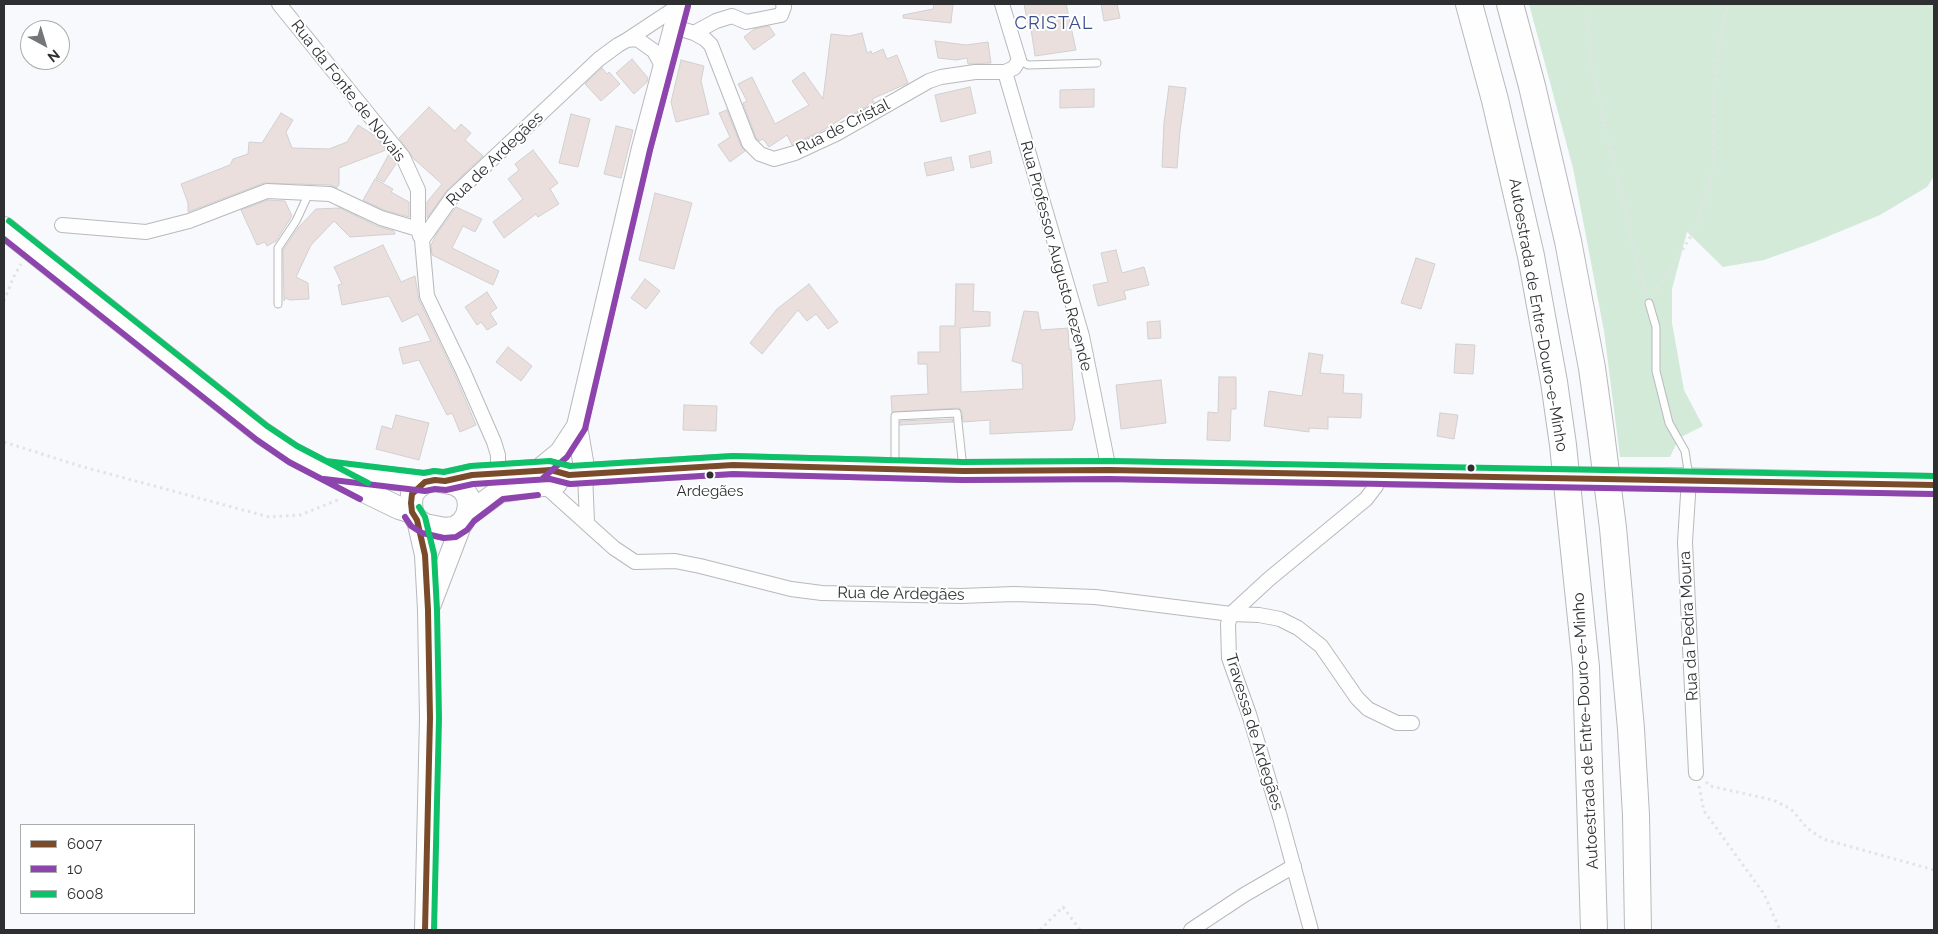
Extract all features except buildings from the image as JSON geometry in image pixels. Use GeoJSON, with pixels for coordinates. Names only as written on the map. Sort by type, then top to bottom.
{"type":"FeatureCollection","features":[{"type":"Feature","properties":{"kind":"highway","name":"Autoestrada de Entre-Douro-e-Minho"},"geometry":{"type":"LineString","coordinates":[[1469,4],[1500,118],[1531,256],[1563,445],[1586,667],[1594,930]]}},
{"type":"Feature","properties":{"kind":"highway"},"geometry":{"type":"LineString","coordinates":[[1510,4],[1532,86],[1568,241],[1592,368],[1601,432],[1613,528],[1630,729],[1636,815],[1638,930]]}},
{"type":"Feature","properties":{"kind":"main road"},"geometry":{"type":"LineString","coordinates":[[4,228],[262,433],[293,454],[415,516],[425,525],[445,529],[454,528],[500,491],[540,478]]}},
{"type":"Feature","properties":{"kind":"main road"},"geometry":{"type":"LineString","coordinates":[[415,516],[411,503],[412,494],[418,487],[435,481],[472,475],[498,474],[540,478],[556,483],[577,474],[733,465],[963,471],[1109,470],[1934,485]]}},
{"type":"Feature","properties":{"kind":"main road"},"geometry":{"type":"LineString","coordinates":[[325,470],[389,479],[455,484],[463,489],[468,497],[469,506],[465,519]]}},
{"type":"Feature","properties":{"kind":"street","name":"Rua da Fonte de Novais"},"geometry":{"type":"LineString","coordinates":[[278,4],[403,157],[418,190],[420,234]]}},
{"type":"Feature","properties":{"kind":"street"},"geometry":{"type":"LineString","coordinates":[[694,32],[716,21],[732,16],[746,22],[781,15],[784,7],[783,4]]}},
{"type":"Feature","properties":{"kind":"street"},"geometry":{"type":"LineString","coordinates":[[1002,4],[1019,60],[1014,68],[1005,72]]}},
{"type":"Feature","properties":{"kind":"street","name":"Rua de Ardegães"},"geometry":{"type":"LineString","coordinates":[[420,234],[453,196],[599,59],[632,40],[680,5]]}},
{"type":"Feature","properties":{"kind":"street"},"geometry":{"type":"LineString","coordinates":[[588,522],[577,474],[577,426],[642,148],[680,5]]}},
{"type":"Feature","properties":{"kind":"street","name":"Rua de Cristal"},"geometry":{"type":"LineString","coordinates":[[675,27],[694,32],[711,45],[749,143],[760,154],[774,159],[795,153],[836,134],[929,81],[941,77],[976,72],[1005,72]]}},
{"type":"Feature","properties":{"kind":"street"},"geometry":{"type":"LineString","coordinates":[[632,40],[654,51],[664,69]]}},
{"type":"Feature","properties":{"kind":"street","name":"Rua Professor Augusto Rezende"},"geometry":{"type":"LineString","coordinates":[[1005,72],[1082,336],[1109,470]]}},
{"type":"Feature","properties":{"kind":"street"},"geometry":{"type":"LineString","coordinates":[[62,225],[146,232],[189,221],[267,191],[330,194],[420,234],[427,296],[494,442],[498,454],[498,474]]}},
{"type":"Feature","properties":{"kind":"street"},"geometry":{"type":"LineString","coordinates":[[540,478],[577,426]]}},
{"type":"Feature","properties":{"kind":"street"},"geometry":{"type":"LineString","coordinates":[[1231,614],[1269,579],[1366,499],[1376,486],[1378,476]]}},
{"type":"Feature","properties":{"kind":"street","name":"Rua de Ardegães"},"geometry":{"type":"LineString","coordinates":[[540,478],[614,548],[636,562],[675,562],[700,566],[791,589],[858,594],[961,596],[1014,594],[1095,597],[1231,614],[1280,618],[1298,628],[1321,646],[1357,698],[1368,709],[1396,723],[1412,723]]}},
{"type":"Feature","properties":{"kind":"street","name":"Rua da Pedra Moura"},"geometry":{"type":"LineString","coordinates":[[1679,479],[1685,542],[1696,773]]}},
{"type":"Feature","properties":{"kind":"street"},"geometry":{"type":"LineString","coordinates":[[415,516],[425,555],[428,610],[430,718],[425,930]]}},
{"type":"Feature","properties":{"kind":"street"},"geometry":{"type":"LineString","coordinates":[[428,610],[465,519]]}},
{"type":"Feature","properties":{"kind":"street","name":"Travessa de Ardegães"},"geometry":{"type":"LineString","coordinates":[[1231,614],[1227,635],[1229,658],[1249,714],[1311,930]]}},
{"type":"Feature","properties":{"kind":"street"},"geometry":{"type":"LineString","coordinates":[[1191,930],[1244,895],[1294,866]]}},
{"type":"Feature","properties":{"kind":"lane"},"geometry":{"type":"LineString","coordinates":[[1019,60],[1028,64],[1097,64]]}},
{"type":"Feature","properties":{"kind":"lane"},"geometry":{"type":"LineString","coordinates":[[278,304],[278,248],[296,221],[309,193]]}},
{"type":"Feature","properties":{"kind":"lane"},"geometry":{"type":"LineString","coordinates":[[1649,303],[1656,327],[1656,370],[1669,423],[1685,451],[1679,479]]}},
{"type":"Feature","properties":{"kind":"lane"},"geometry":{"type":"LineString","coordinates":[[894,468],[895,416],[957,413],[963,471]]}},
{"type":"Feature","properties":{"kind":"path"},"geometry":{"type":"LineString","coordinates":[[1582,4],[1589,26],[1591,64],[1595,84],[1638,267],[1649,303]]}},
{"type":"Feature","properties":{"kind":"path"},"geometry":{"type":"LineString","coordinates":[[1649,303],[1696,228],[1713,171],[1714,90],[1722,25],[1729,4]]}},
{"type":"Feature","properties":{"kind":"path"},"geometry":{"type":"LineString","coordinates":[[4,301],[13,278],[22,263]]}},
{"type":"Feature","properties":{"kind":"path"},"geometry":{"type":"LineString","coordinates":[[4,442],[80,466],[270,517],[300,514],[362,490]]}},
{"type":"Feature","properties":{"kind":"path"},"geometry":{"type":"LineString","coordinates":[[1696,773],[1710,786],[1773,800],[1791,809],[1807,828],[1823,839],[1934,870]]}},
{"type":"Feature","properties":{"kind":"path"},"geometry":{"type":"LineString","coordinates":[[1696,773],[1704,811],[1764,894],[1780,930]]}},
{"type":"Feature","properties":{"kind":"path"},"geometry":{"type":"LineString","coordinates":[[1040,930],[1063,907],[1080,930]]}},
{"type":"Feature","properties":{"kind":"green space"},"geometry":{"type":"Polygon","coordinates":[[[1529,4],[1934,4],[1934,176],[1927,187],[1880,215],[1812,243],[1764,260],[1723,267],[1687,232],[1672,289],[1672,323],[1684,390],[1703,426],[1679,438],[1670,457],[1620,457],[1604,331],[1573,168],[1529,4]]]}},
{"type":"Feature","properties":{"kind":"transit line","name":"10"},"geometry":{"type":"LineString","coordinates":[[543,478],[567,457],[585,429],[650,150],[688,6]]}},
{"type":"Feature","properties":{"kind":"transit line","name":"6008"},"geometry":{"type":"LineString","coordinates":[[9,221],[267,426],[297,446],[368,483]]}},
{"type":"Feature","properties":{"kind":"transit line","name":"10"},"geometry":{"type":"LineString","coordinates":[[4,239],[257,440],[289,462],[360,499]]}},
{"type":"Feature","properties":{"kind":"transit line","name":"6008"},"geometry":{"type":"LineString","coordinates":[[326,461],[424,473],[444,472],[471,466],[550,461],[570,466],[733,456],[963,462],[1109,461],[1934,476]]}},
{"type":"Feature","properties":{"kind":"transit line","name":"6007"},"geometry":{"type":"LineString","coordinates":[[425,930],[430,718],[428,610],[425,555],[411,503],[412,494],[425,482],[445,481],[472,475],[551,470],[569,475],[733,465],[963,471],[1109,470],[1934,485]]}},
{"type":"Feature","properties":{"kind":"transit line","name":"10"},"geometry":{"type":"LineString","coordinates":[[324,479],[425,491],[435,489],[446,490],[473,484],[550,479],[570,484],[733,474],[963,480],[1109,479],[1934,494]]}},
{"type":"Feature","properties":{"kind":"transit line","name":"10"},"geometry":{"type":"LineString","coordinates":[[405,517],[411,526],[422,533],[444,538],[456,537],[503,499],[538,495]]}},
{"type":"Feature","properties":{"kind":"transit line","name":"6008"},"geometry":{"type":"LineString","coordinates":[[419,507],[425,517],[434,554],[437,610],[439,718],[434,930]]}},
{"type":"Feature","properties":{"kind":"place","name":"Ardegães"},"geometry":{"type":"Point","coordinates":[710,475]}},
{"type":"Feature","properties":{"kind":"district","name":"CRISTAL"},"geometry":{"type":"Point","coordinates":[1054,24]}}]}
